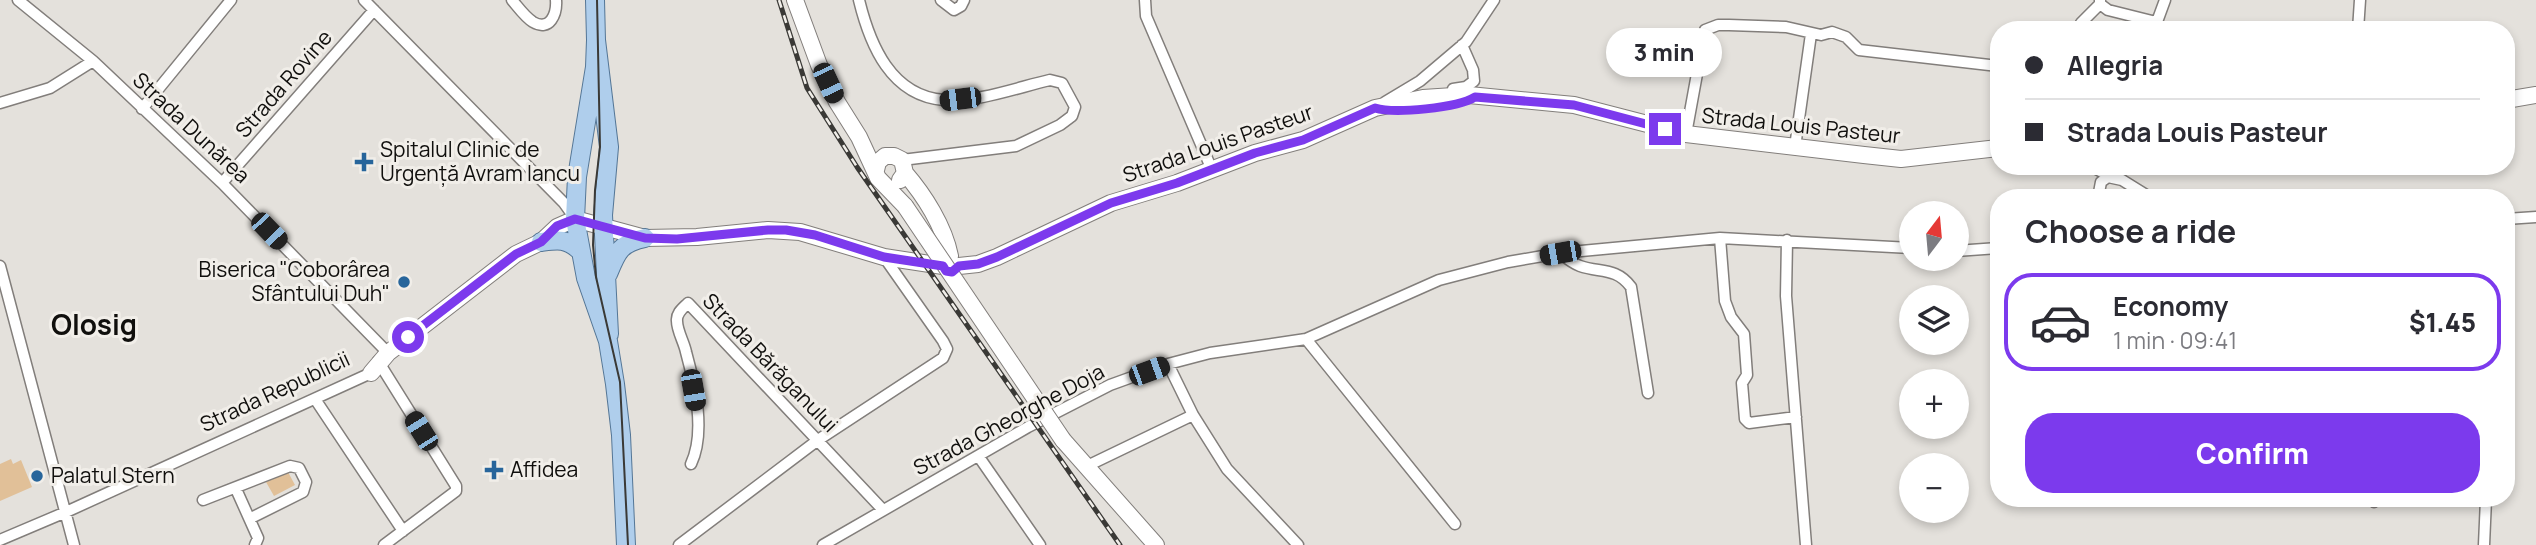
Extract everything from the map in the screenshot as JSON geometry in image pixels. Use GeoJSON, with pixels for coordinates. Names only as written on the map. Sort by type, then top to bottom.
{"type":"FeatureCollection","features":[{"type":"Feature","properties":{"kind":"main road"},"geometry":{"type":"LineString","coordinates":[[595,0],[595,67],[577,177],[607,278],[608,341],[621,435],[626,545]]}},
{"type":"Feature","properties":{"kind":"main road"},"geometry":{"type":"LineString","coordinates":[[795,0],[819,65],[837,102],[859,137],[920,195],[942,231],[951,262]]}},
{"type":"Feature","properties":{"kind":"main road"},"geometry":{"type":"LineString","coordinates":[[579,250],[589,224],[609,147],[596,40]]}},
{"type":"Feature","properties":{"kind":"main road","name":"Strada Louis Pasteur"},"geometry":{"type":"LineString","coordinates":[[589,224],[645,238],[677,239],[759,230],[786,230],[815,235],[884,257],[978,264],[1111,203],[1177,183],[1255,153],[1303,140],[1375,108],[1422,96],[1469,95],[1574,105],[1686,134],[1901,159],[1990,149]]}},
{"type":"Feature","properties":{"kind":"main road"},"geometry":{"type":"LineString","coordinates":[[2515,98],[2536,95]]}},
{"type":"Feature","properties":{"kind":"main road","name":"Strada Louis Pasteur"},"geometry":{"type":"LineString","coordinates":[[1375,108],[1399,111],[1463,103],[1475,97]]}},
{"type":"Feature","properties":{"kind":"main road"},"geometry":{"type":"LineString","coordinates":[[893,172],[897,200],[905,206],[1063,440],[1156,545]]}},
{"type":"Feature","properties":{"kind":"main road","name":"Strada Republicii"},"geometry":{"type":"LineString","coordinates":[[379,363],[516,254],[541,242],[557,226],[589,224]]}},
{"type":"Feature","properties":{"kind":"main road"},"geometry":{"type":"LineString","coordinates":[[607,278],[619,250],[626,244],[645,238]]}},
{"type":"Feature","properties":{"kind":"main road"},"geometry":{"type":"LineString","coordinates":[[541,242],[561,239],[570,242],[579,250],[589,290],[608,341]]}},
{"type":"Feature","properties":{"kind":"street","name":"Strada Dunărea"},"geometry":{"type":"LineString","coordinates":[[18,0],[93,61],[222,183],[379,363],[456,486],[456,491],[403,531]]}},
{"type":"Feature","properties":{"kind":"street"},"geometry":{"type":"LineString","coordinates":[[142,109],[231,0]]}},
{"type":"Feature","properties":{"kind":"street"},"geometry":{"type":"LineString","coordinates":[[364,0],[564,203],[589,224]]}},
{"type":"Feature","properties":{"kind":"street"},"geometry":{"type":"LineString","coordinates":[[512,0],[532,22],[547,24],[555,15],[556,0]]}},
{"type":"Feature","properties":{"kind":"street"},"geometry":{"type":"LineString","coordinates":[[859,0],[867,31],[881,60],[895,78],[922,96],[945,100],[975,97],[1050,80],[1062,83],[1075,107],[1072,116],[1060,125],[1016,146],[893,172]]}},
{"type":"Feature","properties":{"kind":"street"},"geometry":{"type":"LineString","coordinates":[[941,0],[954,10],[961,6],[964,0]]}},
{"type":"Feature","properties":{"kind":"street"},"geometry":{"type":"LineString","coordinates":[[1145,0],[1146,16],[1212,170]]}},
{"type":"Feature","properties":{"kind":"street"},"geometry":{"type":"LineString","coordinates":[[1375,108],[1420,81],[1462,45],[1494,0]]}},
{"type":"Feature","properties":{"kind":"street"},"geometry":{"type":"LineString","coordinates":[[2157,21],[2165,0]]}},
{"type":"Feature","properties":{"kind":"street"},"geometry":{"type":"LineString","coordinates":[[2359,21],[2360,0]]}},
{"type":"Feature","properties":{"kind":"street"},"geometry":{"type":"LineString","coordinates":[[2083,21],[2100,2],[2108,10],[2140,21]]}},
{"type":"Feature","properties":{"kind":"street","name":"Strada Rovine"},"geometry":{"type":"LineString","coordinates":[[222,183],[374,10]]}},
{"type":"Feature","properties":{"kind":"street"},"geometry":{"type":"LineString","coordinates":[[1686,134],[1705,30],[1718,25],[1786,27],[1811,34],[1832,32],[1840,34],[1860,50],[1990,65]]}},
{"type":"Feature","properties":{"kind":"street"},"geometry":{"type":"LineString","coordinates":[[1796,147],[1811,34]]}},
{"type":"Feature","properties":{"kind":"street"},"geometry":{"type":"LineString","coordinates":[[1420,81],[1422,96],[1466,88],[1474,81],[1473,70],[1462,45]]}},
{"type":"Feature","properties":{"kind":"street"},"geometry":{"type":"LineString","coordinates":[[0,103],[50,88],[93,61]]}},
{"type":"Feature","properties":{"kind":"street"},"geometry":{"type":"LineString","coordinates":[[2096,175],[2100,184]]}},
{"type":"Feature","properties":{"kind":"street"},"geometry":{"type":"LineString","coordinates":[[2107,175],[2134,189]]}},
{"type":"Feature","properties":{"kind":"street"},"geometry":{"type":"LineString","coordinates":[[2099,189],[2104,178],[2113,178]]}},
{"type":"Feature","properties":{"kind":"street"},"geometry":{"type":"LineString","coordinates":[[2515,218],[2536,217]]}},
{"type":"Feature","properties":{"kind":"street"},"geometry":{"type":"LineString","coordinates":[[1720,238],[1725,301],[1731,317],[1744,334],[1747,375],[1742,383],[1745,419],[1749,423],[1796,417]]}},
{"type":"Feature","properties":{"kind":"street","name":"Strada Gheorghe Doja"},"geometry":{"type":"LineString","coordinates":[[823,545],[1028,428],[1110,385],[1167,365],[1210,354],[1306,339],[1439,280],[1508,262],[1560,253],[1720,238],[1899,247]]}},
{"type":"Feature","properties":{"kind":"street"},"geometry":{"type":"LineString","coordinates":[[1787,240],[1786,296],[1806,545]]}},
{"type":"Feature","properties":{"kind":"street"},"geometry":{"type":"LineString","coordinates":[[1969,250],[1990,249]]}},
{"type":"Feature","properties":{"kind":"street"},"geometry":{"type":"LineString","coordinates":[[1560,253],[1581,267],[1611,272],[1624,278],[1631,287],[1648,393]]}},
{"type":"Feature","properties":{"kind":"street"},"geometry":{"type":"LineString","coordinates":[[679,545],[818,440],[943,358],[947,349],[943,341],[884,257]]}},
{"type":"Feature","properties":{"kind":"street"},"geometry":{"type":"LineString","coordinates":[[0,266],[75,545]]}},
{"type":"Feature","properties":{"kind":"street","name":"Strada Bărăganului"},"geometry":{"type":"LineString","coordinates":[[691,464],[697,435],[696,409],[686,352],[677,321],[679,312],[688,303],[883,510]]}},
{"type":"Feature","properties":{"kind":"street"},"geometry":{"type":"LineString","coordinates":[[1306,339],[1455,524]]}},
{"type":"Feature","properties":{"kind":"street","name":"Strada Republicii"},"geometry":{"type":"LineString","coordinates":[[0,540],[315,400],[379,363]]}},
{"type":"Feature","properties":{"kind":"street"},"geometry":{"type":"LineString","coordinates":[[1167,365],[1193,415],[1227,469],[1298,545]]}},
{"type":"Feature","properties":{"kind":"street"},"geometry":{"type":"LineString","coordinates":[[315,400],[403,531],[384,545]]}},
{"type":"Feature","properties":{"kind":"street"},"geometry":{"type":"LineString","coordinates":[[1085,467],[1193,415]]}},
{"type":"Feature","properties":{"kind":"street"},"geometry":{"type":"LineString","coordinates":[[979,457],[1040,545]]}},
{"type":"Feature","properties":{"kind":"street"},"geometry":{"type":"LineString","coordinates":[[203,500],[290,466],[299,468],[306,482],[303,492],[251,518]]}},
{"type":"Feature","properties":{"kind":"street"},"geometry":{"type":"LineString","coordinates":[[236,489],[258,538],[255,545]]}},
{"type":"Feature","properties":{"kind":"street"},"geometry":{"type":"LineString","coordinates":[[2484,545],[2486,507]]}},
{"type":"Feature","properties":{"kind":"shaded area"},"geometry":{"type":"Polygon","coordinates":[[[11,459],[13,464],[21,460],[32,487],[0,501],[0,464],[11,459]]]}},
{"type":"Feature","properties":{"kind":"shaded area"},"geometry":{"type":"Polygon","coordinates":[[[288,472],[295,485],[274,496],[266,482],[288,472]]]}},
{"type":"Feature","properties":{"kind":"tram line"},"geometry":{"type":"LineString","coordinates":[[597,0],[600,147],[593,245],[596,277],[620,382],[628,545]]}},
{"type":"Feature","properties":{"kind":"railway"},"geometry":{"type":"LineString","coordinates":[[779,0],[807,88],[857,167],[1120,545]]}},
{"type":"Feature","properties":{"kind":"place","name":"Spitalul Clinic de Urgență Avram Iancu"},"geometry":{"type":"Point","coordinates":[364,162]}},
{"type":"Feature","properties":{"kind":"place","name":"Biserica \"Coborârea Sfântului Duh\""},"geometry":{"type":"Point","coordinates":[404,282]}},
{"type":"Feature","properties":{"kind":"place","name":"Affidea"},"geometry":{"type":"Point","coordinates":[494,470]}},
{"type":"Feature","properties":{"kind":"place","name":"Palatul Stern"},"geometry":{"type":"Point","coordinates":[37,476]}},
{"type":"Feature","properties":{"kind":"district","name":"Olosig"},"geometry":{"type":"Point","coordinates":[94,325]}},
{"type":"Feature","properties":{"kind":"route"},"geometry":{"type":"LineString","coordinates":[[408,337],[516,254],[541,242],[557,226],[575,219],[645,238],[677,239],[786,230],[815,235],[884,257],[943,266],[946,271],[952,272],[959,266],[978,264],[997,257],[1111,203],[1177,183],[1255,153],[1303,140],[1375,108],[1399,111],[1463,103],[1475,97],[1574,105],[1665,129]]}}]}
